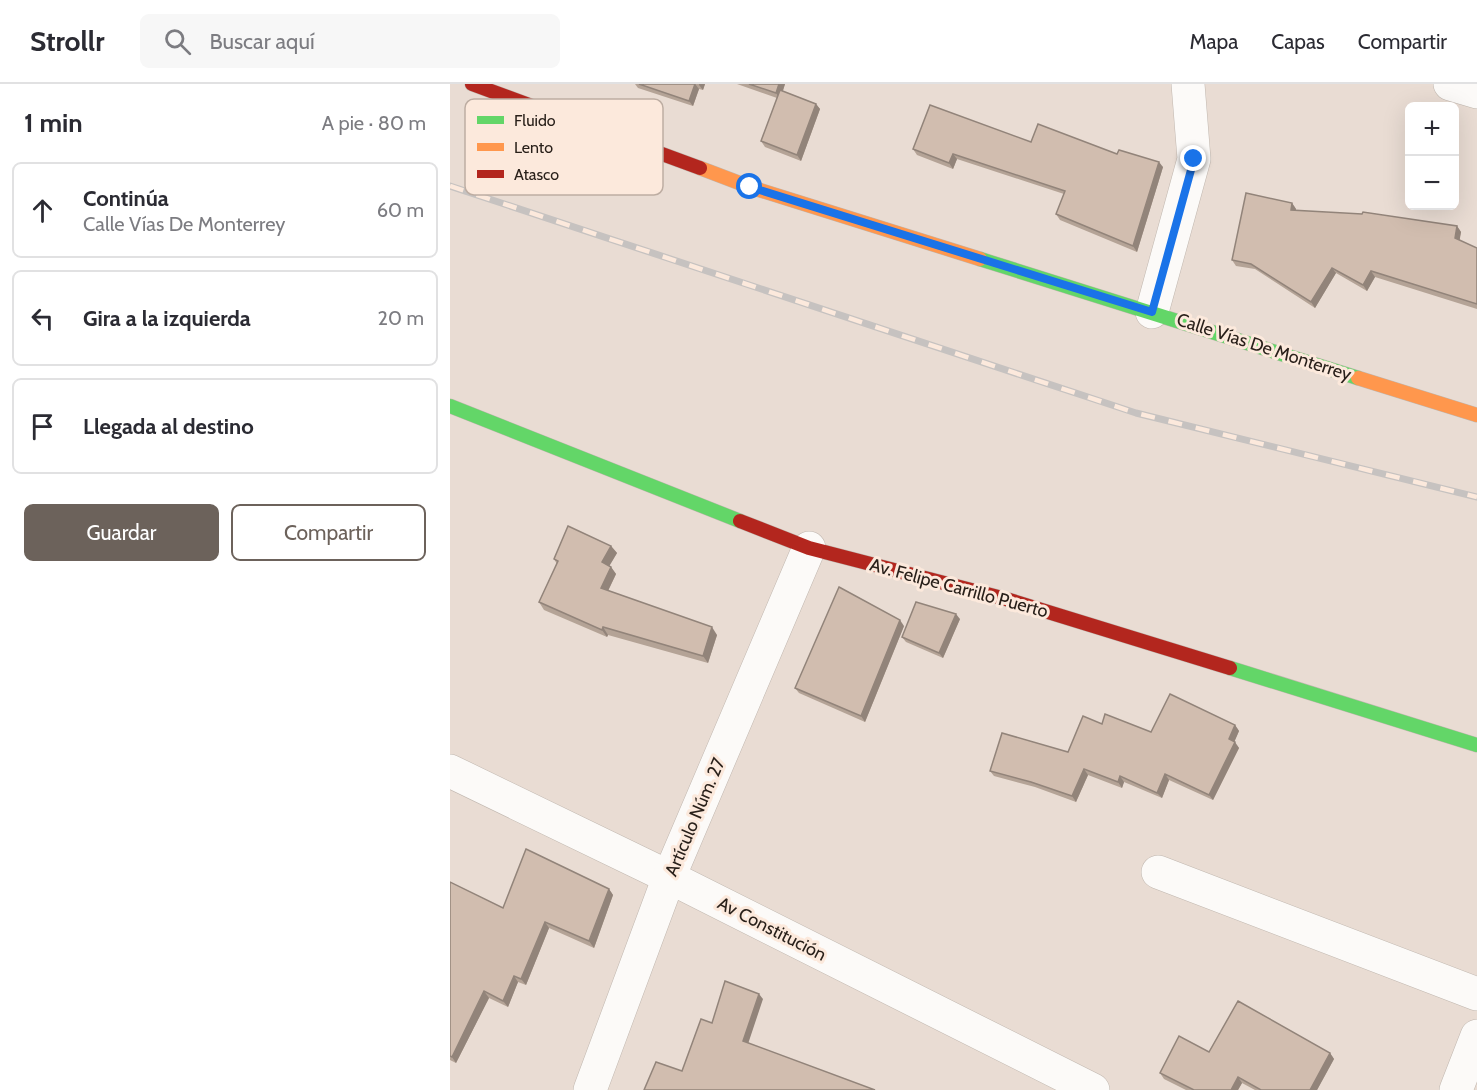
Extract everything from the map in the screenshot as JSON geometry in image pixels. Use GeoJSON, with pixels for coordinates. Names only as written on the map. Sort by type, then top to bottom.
{"type":"FeatureCollection","features":[{"type":"Feature","properties":{"kind":"street","name":"Calle Vías De Monterrey"},"geometry":{"type":"LineString","coordinates":[[472,84],[512,99]]}},
{"type":"Feature","properties":{"kind":"street"},"geometry":{"type":"LineString","coordinates":[[1152,312],[1194,159],[1188,84]]}},
{"type":"Feature","properties":{"kind":"street"},"geometry":{"type":"LineString","coordinates":[[1450,84],[1477,92]]}},
{"type":"Feature","properties":{"kind":"street","name":"Calle Vías De Monterrey"},"geometry":{"type":"LineString","coordinates":[[663,155],[750,187],[1477,415]]}},
{"type":"Feature","properties":{"kind":"street","name":"Av. Felipe Carrillo Puerto"},"geometry":{"type":"LineString","coordinates":[[450,406],[809,548],[1006,599],[1477,745]]}},
{"type":"Feature","properties":{"kind":"street","name":"Artículo Núm. 27"},"geometry":{"type":"LineString","coordinates":[[590,1090],[669,877],[809,548]]}},
{"type":"Feature","properties":{"kind":"street","name":"Av Constitución"},"geometry":{"type":"LineString","coordinates":[[450,771],[669,877],[1093,1090]]}},
{"type":"Feature","properties":{"kind":"street"},"geometry":{"type":"LineString","coordinates":[[1158,872],[1477,994]]}},
{"type":"Feature","properties":{"kind":"street"},"geometry":{"type":"LineString","coordinates":[[1456,1090],[1477,1036]]}},
{"type":"Feature","properties":{"kind":"building"},"geometry":{"type":"Polygon","coordinates":[[[639,84],[695,84],[689,101],[639,84]]]}},
{"type":"Feature","properties":{"kind":"building"},"geometry":{"type":"Polygon","coordinates":[[[749,84],[779,84],[776,93],[749,84]]]}},
{"type":"Feature","properties":{"kind":"building"},"geometry":{"type":"Polygon","coordinates":[[[780,90],[816,104],[797,155],[761,141],[780,90]]]}},
{"type":"Feature","properties":{"kind":"building"},"geometry":{"type":"Polygon","coordinates":[[[930,105],[1031,142],[1038,124],[1117,154],[1119,150],[1159,162],[1133,246],[1056,214],[1065,191],[953,154],[949,163],[913,149],[930,105]]]}},
{"type":"Feature","properties":{"kind":"building"},"geometry":{"type":"Polygon","coordinates":[[[1246,193],[1292,203],[1291,210],[1362,214],[1363,212],[1457,226],[1455,238],[1477,248],[1477,304],[1371,271],[1363,285],[1332,268],[1311,302],[1251,264],[1232,260],[1246,193]]]}},
{"type":"Feature","properties":{"kind":"building"},"geometry":{"type":"Polygon","coordinates":[[[568,526],[611,546],[602,562],[611,567],[601,588],[712,627],[703,656],[603,627],[602,630],[539,602],[558,561],[554,559],[568,526]]]}},
{"type":"Feature","properties":{"kind":"building"},"geometry":{"type":"Polygon","coordinates":[[[839,587],[900,620],[861,716],[795,688],[839,587]]]}},
{"type":"Feature","properties":{"kind":"building"},"geometry":{"type":"Polygon","coordinates":[[[916,602],[956,614],[939,653],[902,637],[916,602]]]}},
{"type":"Feature","properties":{"kind":"building"},"geometry":{"type":"Polygon","coordinates":[[[1170,694],[1235,725],[1229,739],[1235,742],[1209,795],[1165,774],[1157,793],[1120,776],[1118,782],[1084,769],[1072,796],[990,771],[1002,733],[1068,752],[1083,716],[1102,724],[1105,714],[1151,732],[1170,694]]]}},
{"type":"Feature","properties":{"kind":"building"},"geometry":{"type":"Polygon","coordinates":[[[526,849],[609,889],[589,941],[545,922],[521,979],[514,976],[503,1001],[484,991],[452,1057],[450,1056],[450,882],[503,908],[526,849]]]}},
{"type":"Feature","properties":{"kind":"building"},"geometry":{"type":"Polygon","coordinates":[[[725,981],[759,994],[743,1041],[875,1090],[644,1090],[656,1062],[682,1071],[701,1019],[712,1023],[725,981]]]}},
{"type":"Feature","properties":{"kind":"building"},"geometry":{"type":"Polygon","coordinates":[[[1238,1001],[1330,1053],[1310,1090],[1261,1090],[1238,1077],[1231,1090],[1194,1090],[1160,1073],[1179,1036],[1209,1052],[1238,1001]]]}},
{"type":"Feature","properties":{"kind":"railway"},"geometry":{"type":"LineString","coordinates":[[450,186],[465,191]]}},
{"type":"Feature","properties":{"kind":"railway"},"geometry":{"type":"LineString","coordinates":[[477,195],[1136,413],[1477,497]]}},
{"type":"Feature","properties":{"kind":"traffic: fast"},"geometry":{"type":"LineString","coordinates":[[980,259],[1358,378]]}},
{"type":"Feature","properties":{"kind":"traffic: fast"},"geometry":{"type":"LineString","coordinates":[[450,406],[740,521]]}},
{"type":"Feature","properties":{"kind":"traffic: fast"},"geometry":{"type":"LineString","coordinates":[[1230,668],[1477,745]]}},
{"type":"Feature","properties":{"kind":"traffic: slow"},"geometry":{"type":"LineString","coordinates":[[700,168],[750,187],[980,259]]}},
{"type":"Feature","properties":{"kind":"traffic: slow"},"geometry":{"type":"LineString","coordinates":[[1358,378],[1477,415]]}},
{"type":"Feature","properties":{"kind":"traffic: jam"},"geometry":{"type":"LineString","coordinates":[[472,84],[513,99]]}},
{"type":"Feature","properties":{"kind":"traffic: jam"},"geometry":{"type":"LineString","coordinates":[[663,154],[700,168]]}},
{"type":"Feature","properties":{"kind":"traffic: jam"},"geometry":{"type":"LineString","coordinates":[[740,521],[809,548],[1006,599],[1230,668]]}},
{"type":"Feature","properties":{"kind":"route"},"geometry":{"type":"LineString","coordinates":[[750,187],[1152,312],[1194,159]]}}]}
